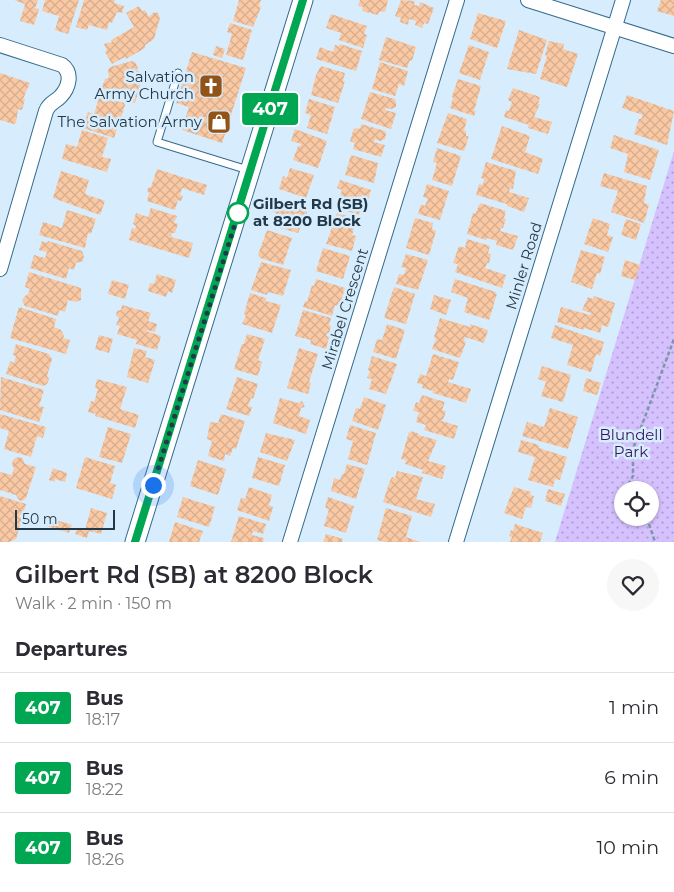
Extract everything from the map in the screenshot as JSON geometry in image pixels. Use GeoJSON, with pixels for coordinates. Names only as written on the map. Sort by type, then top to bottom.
{"type":"FeatureCollection","features":[{"type":"Feature","properties":{"kind":"main road"},"geometry":{"type":"LineString","coordinates":[[135,542],[303,0]]}},
{"type":"Feature","properties":{"kind":"street","name":"Mirabel Crescent"},"geometry":{"type":"LineString","coordinates":[[290,542],[457,0]]}},
{"type":"Feature","properties":{"kind":"street"},"geometry":{"type":"LineString","coordinates":[[528,0],[674,46]]}},
{"type":"Feature","properties":{"kind":"street","name":"Minler Road"},"geometry":{"type":"LineString","coordinates":[[456,542],[623,0]]}},
{"type":"Feature","properties":{"kind":"street"},"geometry":{"type":"LineString","coordinates":[[0,45],[62,65],[66,68],[69,80],[64,92],[51,103],[46,111],[0,269]]}},
{"type":"Feature","properties":{"kind":"lane"},"geometry":{"type":"LineString","coordinates":[[178,73],[157,142],[251,171]]}},
{"type":"Feature","properties":{"kind":"path"},"geometry":{"type":"LineString","coordinates":[[631,481],[634,476],[633,449],[674,339]]}},
{"type":"Feature","properties":{"kind":"path"},"geometry":{"type":"LineString","coordinates":[[649,526],[654,542]]}},
{"type":"Feature","properties":{"kind":"green space","name":"Blundell Park"},"geometry":{"type":"Polygon","coordinates":[[[674,151],[674,542],[555,542],[674,151]]]}},
{"type":"Feature","properties":{"kind":"building"},"geometry":{"type":"Polygon","coordinates":[[[14,0],[38,0],[35,8],[39,9],[34,25],[20,21],[25,4],[14,0]]]}},
{"type":"Feature","properties":{"kind":"building"},"geometry":{"type":"Polygon","coordinates":[[[45,0],[79,0],[68,34],[55,30],[59,16],[42,11],[45,0]]]}},
{"type":"Feature","properties":{"kind":"building"},"geometry":{"type":"Polygon","coordinates":[[[84,0],[115,0],[114,3],[124,6],[122,13],[117,12],[112,23],[109,22],[107,30],[89,25],[87,30],[76,27],[84,0]]]}},
{"type":"Feature","properties":{"kind":"building"},"geometry":{"type":"Polygon","coordinates":[[[239,0],[261,0],[259,6],[261,7],[253,27],[233,21],[239,0]]]}},
{"type":"Feature","properties":{"kind":"building"},"geometry":{"type":"Polygon","coordinates":[[[360,0],[388,0],[385,12],[380,11],[378,15],[362,11],[363,7],[358,6],[360,0]]]}},
{"type":"Feature","properties":{"kind":"building"},"geometry":{"type":"Polygon","coordinates":[[[401,0],[415,1],[414,5],[419,6],[420,2],[434,8],[428,24],[424,23],[422,28],[415,25],[416,21],[409,19],[408,25],[400,22],[401,18],[395,16],[401,0]]]}},
{"type":"Feature","properties":{"kind":"building"},"geometry":{"type":"Polygon","coordinates":[[[661,0],[674,0],[674,16],[657,11],[661,0]]]}},
{"type":"Feature","properties":{"kind":"building"},"geometry":{"type":"Polygon","coordinates":[[[139,6],[142,11],[145,10],[149,17],[154,12],[158,13],[160,18],[154,39],[145,45],[145,48],[126,59],[125,57],[112,64],[105,52],[107,50],[104,44],[112,42],[111,40],[134,27],[126,13],[139,6]]]}},
{"type":"Feature","properties":{"kind":"building"},"geometry":{"type":"Polygon","coordinates":[[[478,13],[506,21],[497,48],[470,39],[478,13]]]}},
{"type":"Feature","properties":{"kind":"building"},"geometry":{"type":"Polygon","coordinates":[[[331,14],[367,26],[364,34],[367,35],[363,48],[339,40],[341,33],[326,28],[331,14]]]}},
{"type":"Feature","properties":{"kind":"building"},"geometry":{"type":"Polygon","coordinates":[[[230,23],[252,30],[243,60],[226,55],[232,34],[227,32],[230,23]]]}},
{"type":"Feature","properties":{"kind":"building"},"geometry":{"type":"Polygon","coordinates":[[[519,30],[547,40],[536,74],[507,69],[519,30]]]}},
{"type":"Feature","properties":{"kind":"building"},"geometry":{"type":"Polygon","coordinates":[[[386,37],[416,47],[412,61],[410,60],[407,68],[379,60],[386,37]]]}},
{"type":"Feature","properties":{"kind":"building"},"geometry":{"type":"Polygon","coordinates":[[[549,41],[564,44],[563,49],[578,54],[567,87],[540,79],[547,56],[545,55],[549,41]]]}},
{"type":"Feature","properties":{"kind":"building"},"geometry":{"type":"Polygon","coordinates":[[[340,44],[362,51],[356,71],[316,59],[320,47],[333,52],[335,45],[339,46],[340,44]]]}},
{"type":"Feature","properties":{"kind":"building"},"geometry":{"type":"Polygon","coordinates":[[[469,45],[489,52],[480,80],[459,73],[469,45]]]}},
{"type":"Feature","properties":{"kind":"building"},"geometry":{"type":"Polygon","coordinates":[[[216,46],[225,49],[222,58],[213,55],[216,46]]]}},
{"type":"Feature","properties":{"kind":"building","name":"Salvation Army Church"},"geometry":{"type":"Polygon","coordinates":[[[192,52],[246,68],[222,143],[182,130],[189,107],[176,103],[192,52]]]}},
{"type":"Feature","properties":{"kind":"building"},"geometry":{"type":"Polygon","coordinates":[[[132,61],[135,62],[138,68],[137,71],[144,73],[135,103],[100,93],[105,79],[109,78],[108,70],[110,67],[132,61]]]}},
{"type":"Feature","properties":{"kind":"building"},"geometry":{"type":"Polygon","coordinates":[[[380,62],[408,71],[404,86],[399,84],[395,96],[372,89],[380,62]]]}},
{"type":"Feature","properties":{"kind":"building"},"geometry":{"type":"Polygon","coordinates":[[[321,66],[345,73],[343,81],[345,81],[338,103],[311,95],[316,75],[321,66]]]}},
{"type":"Feature","properties":{"kind":"building"},"geometry":{"type":"Polygon","coordinates":[[[0,73],[30,83],[23,99],[25,99],[22,110],[18,109],[16,123],[13,124],[0,120],[0,73]]]}},
{"type":"Feature","properties":{"kind":"building"},"geometry":{"type":"Polygon","coordinates":[[[458,79],[481,86],[474,116],[450,108],[458,79]]]}},
{"type":"Feature","properties":{"kind":"building"},"geometry":{"type":"Polygon","coordinates":[[[513,88],[540,97],[538,104],[540,104],[534,117],[552,122],[548,134],[528,128],[529,125],[504,117],[506,110],[509,111],[512,102],[508,100],[513,88]]]}},
{"type":"Feature","properties":{"kind":"building"},"geometry":{"type":"Polygon","coordinates":[[[370,92],[395,99],[396,107],[392,109],[386,108],[385,110],[396,113],[391,129],[361,119],[370,92]]]}},
{"type":"Feature","properties":{"kind":"building"},"geometry":{"type":"Polygon","coordinates":[[[627,95],[674,111],[667,145],[634,134],[639,119],[643,115],[622,108],[627,95]]]}},
{"type":"Feature","properties":{"kind":"building"},"geometry":{"type":"Polygon","coordinates":[[[101,96],[124,103],[125,105],[114,138],[83,128],[88,112],[94,114],[101,96]]]}},
{"type":"Feature","properties":{"kind":"building"},"geometry":{"type":"Polygon","coordinates":[[[309,99],[335,107],[327,134],[307,128],[311,115],[305,113],[309,99]]]}},
{"type":"Feature","properties":{"kind":"building"},"geometry":{"type":"Polygon","coordinates":[[[448,113],[467,119],[464,131],[466,131],[466,136],[469,136],[464,151],[437,143],[448,113]]]}},
{"type":"Feature","properties":{"kind":"building"},"geometry":{"type":"Polygon","coordinates":[[[361,124],[385,131],[385,139],[380,141],[375,139],[374,142],[385,145],[381,157],[353,149],[355,143],[350,141],[354,128],[360,129],[361,124]]]}},
{"type":"Feature","properties":{"kind":"building"},"geometry":{"type":"Polygon","coordinates":[[[502,126],[530,136],[525,152],[543,159],[538,174],[491,159],[502,126]]]}},
{"type":"Feature","properties":{"kind":"building"},"geometry":{"type":"Polygon","coordinates":[[[295,129],[327,141],[318,168],[293,160],[298,146],[301,144],[291,141],[295,129]]]}},
{"type":"Feature","properties":{"kind":"building"},"geometry":{"type":"Polygon","coordinates":[[[82,130],[108,138],[102,157],[111,159],[107,172],[62,159],[66,144],[77,147],[82,130]]]}},
{"type":"Feature","properties":{"kind":"building"},"geometry":{"type":"Polygon","coordinates":[[[614,135],[659,150],[650,180],[624,172],[628,154],[610,148],[614,135]]]}},
{"type":"Feature","properties":{"kind":"building"},"geometry":{"type":"Polygon","coordinates":[[[437,148],[461,156],[452,186],[432,180],[437,163],[433,162],[437,148]]]}},
{"type":"Feature","properties":{"kind":"building"},"geometry":{"type":"Polygon","coordinates":[[[351,155],[378,163],[374,183],[345,175],[351,155]]]}},
{"type":"Feature","properties":{"kind":"building"},"geometry":{"type":"Polygon","coordinates":[[[486,162],[516,171],[513,189],[510,188],[509,192],[529,198],[524,212],[507,206],[507,204],[476,195],[479,184],[483,185],[484,179],[481,178],[486,162]]]}},
{"type":"Feature","properties":{"kind":"building"},"geometry":{"type":"Polygon","coordinates":[[[290,168],[314,175],[306,198],[279,189],[283,176],[287,178],[290,168]]]}},
{"type":"Feature","properties":{"kind":"building"},"geometry":{"type":"Polygon","coordinates":[[[157,169],[207,185],[204,195],[182,188],[180,195],[183,196],[181,201],[178,200],[175,210],[147,201],[149,193],[147,190],[151,187],[157,169]]]}},
{"type":"Feature","properties":{"kind":"building"},"geometry":{"type":"Polygon","coordinates":[[[61,171],[89,180],[85,194],[105,201],[100,215],[53,198],[61,171]]]}},
{"type":"Feature","properties":{"kind":"building"},"geometry":{"type":"Polygon","coordinates":[[[604,173],[647,186],[644,203],[649,205],[644,223],[611,212],[618,191],[600,186],[604,173]]]}},
{"type":"Feature","properties":{"kind":"building"},"geometry":{"type":"Polygon","coordinates":[[[340,180],[371,190],[367,204],[363,203],[359,215],[336,208],[342,190],[337,188],[340,180]]]}},
{"type":"Feature","properties":{"kind":"building"},"geometry":{"type":"Polygon","coordinates":[[[427,184],[449,191],[440,220],[418,214],[421,204],[425,206],[428,198],[423,197],[427,184]]]}},
{"type":"Feature","properties":{"kind":"building"},"geometry":{"type":"Polygon","coordinates":[[[277,199],[305,207],[307,215],[303,215],[302,218],[304,219],[298,233],[273,226],[276,213],[273,212],[277,199]]]}},
{"type":"Feature","properties":{"kind":"building"},"geometry":{"type":"Polygon","coordinates":[[[480,203],[506,211],[504,218],[506,219],[500,231],[518,236],[513,250],[496,245],[497,241],[487,238],[486,240],[467,234],[473,213],[475,214],[480,203]]]}},
{"type":"Feature","properties":{"kind":"building"},"geometry":{"type":"Polygon","coordinates":[[[151,208],[177,216],[174,223],[178,224],[175,233],[172,233],[171,237],[193,243],[189,258],[129,240],[132,228],[135,229],[136,226],[133,224],[136,213],[148,217],[151,208]]]}},
{"type":"Feature","properties":{"kind":"building"},"geometry":{"type":"Polygon","coordinates":[[[67,210],[96,219],[91,234],[88,233],[85,248],[39,235],[43,222],[62,228],[67,210]]]}},
{"type":"Feature","properties":{"kind":"building"},"geometry":{"type":"Polygon","coordinates":[[[337,213],[357,219],[352,235],[356,236],[352,251],[326,244],[337,213]]]}},
{"type":"Feature","properties":{"kind":"building"},"geometry":{"type":"Polygon","coordinates":[[[415,218],[433,223],[432,229],[436,231],[429,255],[406,248],[415,218]]]}},
{"type":"Feature","properties":{"kind":"building"},"geometry":{"type":"Polygon","coordinates":[[[593,218],[610,224],[607,235],[613,237],[608,252],[584,244],[593,218]]]}},
{"type":"Feature","properties":{"kind":"building"},"geometry":{"type":"Polygon","coordinates":[[[626,219],[641,224],[636,240],[621,235],[626,219]]]}},
{"type":"Feature","properties":{"kind":"building"},"geometry":{"type":"Polygon","coordinates":[[[267,230],[292,238],[283,265],[260,258],[258,255],[267,230]]]}},
{"type":"Feature","properties":{"kind":"building"},"geometry":{"type":"Polygon","coordinates":[[[467,239],[490,246],[488,253],[491,254],[489,263],[487,263],[485,268],[506,275],[502,288],[455,272],[458,264],[453,263],[459,246],[465,248],[467,239]]]}},
{"type":"Feature","properties":{"kind":"building"},"geometry":{"type":"Polygon","coordinates":[[[42,241],[82,251],[83,261],[76,263],[74,270],[69,268],[66,279],[30,268],[34,255],[45,258],[47,252],[39,250],[42,241]]]}},
{"type":"Feature","properties":{"kind":"building"},"geometry":{"type":"Polygon","coordinates":[[[323,248],[350,256],[343,279],[316,271],[323,248]]]}},
{"type":"Feature","properties":{"kind":"building"},"geometry":{"type":"Polygon","coordinates":[[[581,250],[605,257],[600,274],[597,273],[592,289],[571,282],[581,250]]]}},
{"type":"Feature","properties":{"kind":"building"},"geometry":{"type":"Polygon","coordinates":[[[406,254],[428,260],[418,290],[396,284],[399,274],[404,275],[406,268],[401,267],[406,254]]]}},
{"type":"Feature","properties":{"kind":"building"},"geometry":{"type":"Polygon","coordinates":[[[625,260],[640,265],[635,280],[621,276],[625,260]]]}},
{"type":"Feature","properties":{"kind":"building"},"geometry":{"type":"Polygon","coordinates":[[[261,262],[291,270],[283,296],[268,292],[267,295],[251,290],[261,262]]]}},
{"type":"Feature","properties":{"kind":"building"},"geometry":{"type":"Polygon","coordinates":[[[29,272],[81,288],[81,300],[76,302],[68,300],[65,312],[59,310],[58,316],[25,306],[22,300],[30,289],[25,287],[29,272]]]}},
{"type":"Feature","properties":{"kind":"building"},"geometry":{"type":"Polygon","coordinates":[[[157,274],[176,280],[172,293],[168,291],[166,297],[148,291],[150,283],[154,284],[157,274]]]}},
{"type":"Feature","properties":{"kind":"building"},"geometry":{"type":"Polygon","coordinates":[[[316,279],[345,288],[341,301],[338,306],[335,305],[332,316],[303,307],[305,301],[307,302],[312,285],[314,286],[316,279]]]}},
{"type":"Feature","properties":{"kind":"building"},"geometry":{"type":"Polygon","coordinates":[[[455,279],[496,292],[489,320],[464,312],[468,298],[451,292],[455,279]]]}},
{"type":"Feature","properties":{"kind":"building"},"geometry":{"type":"Polygon","coordinates":[[[112,280],[129,285],[125,299],[108,294],[112,280]]]}},
{"type":"Feature","properties":{"kind":"building"},"geometry":{"type":"Polygon","coordinates":[[[394,287],[415,294],[406,324],[384,318],[394,287]]]}},
{"type":"Feature","properties":{"kind":"building"},"geometry":{"type":"Polygon","coordinates":[[[250,293],[266,298],[266,301],[281,305],[272,333],[242,324],[246,315],[244,314],[250,293]]]}},
{"type":"Feature","properties":{"kind":"building"},"geometry":{"type":"Polygon","coordinates":[[[434,295],[451,300],[446,315],[430,309],[434,295]]]}},
{"type":"Feature","properties":{"kind":"building"},"geometry":{"type":"Polygon","coordinates":[[[594,296],[615,303],[608,327],[602,325],[600,333],[557,322],[561,307],[590,315],[591,313],[582,310],[588,297],[593,299],[594,296]]]}},
{"type":"Feature","properties":{"kind":"building"},"geometry":{"type":"Polygon","coordinates":[[[122,305],[151,313],[148,321],[157,324],[155,332],[146,331],[161,336],[157,350],[136,344],[137,340],[117,334],[120,326],[116,325],[119,318],[116,315],[117,311],[121,310],[122,305]]]}},
{"type":"Feature","properties":{"kind":"building"},"geometry":{"type":"Polygon","coordinates":[[[19,307],[56,319],[54,327],[61,330],[63,338],[70,340],[66,354],[10,338],[19,307]]]}},
{"type":"Feature","properties":{"kind":"building"},"geometry":{"type":"Polygon","coordinates":[[[303,310],[331,318],[329,325],[331,326],[326,336],[329,337],[326,349],[310,344],[311,340],[295,336],[303,310]]]}},
{"type":"Feature","properties":{"kind":"building"},"geometry":{"type":"Polygon","coordinates":[[[440,318],[488,330],[484,343],[465,337],[464,341],[466,342],[460,358],[432,349],[440,318]]]}},
{"type":"Feature","properties":{"kind":"building"},"geometry":{"type":"Polygon","coordinates":[[[387,324],[405,330],[396,359],[373,352],[377,339],[382,340],[387,324]]]}},
{"type":"Feature","properties":{"kind":"building"},"geometry":{"type":"Polygon","coordinates":[[[555,325],[604,342],[600,356],[596,354],[591,372],[567,365],[573,345],[551,338],[555,325]]]}},
{"type":"Feature","properties":{"kind":"building"},"geometry":{"type":"Polygon","coordinates":[[[247,334],[265,339],[258,360],[262,362],[258,376],[234,369],[247,334]]]}},
{"type":"Feature","properties":{"kind":"building"},"geometry":{"type":"Polygon","coordinates":[[[99,335],[113,339],[109,353],[95,349],[99,335]]]}},
{"type":"Feature","properties":{"kind":"building"},"geometry":{"type":"Polygon","coordinates":[[[16,344],[49,354],[52,359],[47,376],[49,379],[47,384],[43,386],[6,374],[10,361],[14,363],[16,356],[13,355],[16,344]]]}},
{"type":"Feature","properties":{"kind":"building"},"geometry":{"type":"Polygon","coordinates":[[[134,348],[147,351],[145,357],[155,360],[148,383],[127,377],[134,348]]]}},
{"type":"Feature","properties":{"kind":"building"},"geometry":{"type":"Polygon","coordinates":[[[299,348],[318,354],[309,382],[311,383],[308,394],[287,388],[299,348]]]}},
{"type":"Feature","properties":{"kind":"building"},"geometry":{"type":"Polygon","coordinates":[[[433,354],[459,362],[453,380],[449,379],[448,382],[471,389],[466,403],[433,393],[433,391],[422,388],[423,385],[417,383],[420,374],[426,376],[433,354]]]}},
{"type":"Feature","properties":{"kind":"building"},"geometry":{"type":"Polygon","coordinates":[[[372,356],[397,364],[386,394],[369,389],[372,379],[367,378],[372,356]]]}},
{"type":"Feature","properties":{"kind":"building"},"geometry":{"type":"Polygon","coordinates":[[[542,366],[571,375],[563,402],[541,396],[546,382],[538,379],[542,366]]]}},
{"type":"Feature","properties":{"kind":"building"},"geometry":{"type":"Polygon","coordinates":[[[1,377],[44,390],[39,406],[44,407],[39,422],[0,410],[1,377]]]}},
{"type":"Feature","properties":{"kind":"building"},"geometry":{"type":"Polygon","coordinates":[[[237,377],[258,384],[253,399],[251,398],[248,406],[252,407],[249,416],[226,409],[237,377]]]}},
{"type":"Feature","properties":{"kind":"building"},"geometry":{"type":"Polygon","coordinates":[[[586,378],[601,383],[597,395],[583,391],[586,378]]]}},
{"type":"Feature","properties":{"kind":"building"},"geometry":{"type":"Polygon","coordinates":[[[97,379],[127,387],[120,409],[139,415],[135,428],[95,416],[96,414],[88,412],[91,401],[94,402],[98,389],[95,388],[97,379]]]}},
{"type":"Feature","properties":{"kind":"building"},"geometry":{"type":"Polygon","coordinates":[[[422,395],[445,402],[442,410],[446,411],[443,420],[439,420],[458,426],[454,439],[424,430],[426,425],[416,422],[419,412],[413,411],[416,402],[419,403],[422,395]]]}},
{"type":"Feature","properties":{"kind":"building"},"geometry":{"type":"Polygon","coordinates":[[[364,397],[386,405],[378,430],[352,421],[356,408],[360,409],[364,397]]]}},
{"type":"Feature","properties":{"kind":"building"},"geometry":{"type":"Polygon","coordinates":[[[280,398],[298,403],[302,401],[305,407],[301,408],[299,416],[310,420],[306,434],[273,423],[280,398]]]}},
{"type":"Feature","properties":{"kind":"building"},"geometry":{"type":"Polygon","coordinates":[[[550,408],[578,417],[568,449],[522,436],[527,422],[544,427],[550,408]]]}},
{"type":"Feature","properties":{"kind":"building"},"geometry":{"type":"Polygon","coordinates":[[[0,414],[46,427],[43,438],[37,436],[31,457],[4,449],[9,431],[0,428],[0,414]]]}},
{"type":"Feature","properties":{"kind":"building"},"geometry":{"type":"Polygon","coordinates":[[[221,414],[245,421],[236,449],[233,448],[230,456],[225,454],[224,461],[208,456],[212,441],[207,439],[210,422],[218,423],[221,414]]]}},
{"type":"Feature","properties":{"kind":"building"},"geometry":{"type":"Polygon","coordinates":[[[350,425],[376,433],[367,465],[348,459],[353,441],[346,439],[350,425]]]}},
{"type":"Feature","properties":{"kind":"building"},"geometry":{"type":"Polygon","coordinates":[[[108,427],[131,434],[122,463],[99,457],[108,427]]]}},
{"type":"Feature","properties":{"kind":"building"},"geometry":{"type":"Polygon","coordinates":[[[412,431],[418,435],[437,440],[428,461],[446,466],[442,479],[422,473],[423,470],[405,464],[406,460],[401,459],[409,432],[411,433],[412,431]]]}},
{"type":"Feature","properties":{"kind":"building"},"geometry":{"type":"Polygon","coordinates":[[[266,433],[295,440],[287,461],[260,452],[266,433]]]}},
{"type":"Feature","properties":{"kind":"building"},"geometry":{"type":"Polygon","coordinates":[[[521,440],[539,445],[539,448],[567,457],[560,480],[555,479],[553,487],[528,480],[535,457],[518,452],[521,440]]]}},
{"type":"Feature","properties":{"kind":"building"},"geometry":{"type":"Polygon","coordinates":[[[20,457],[25,464],[36,467],[26,498],[22,501],[16,495],[0,490],[0,472],[12,475],[14,468],[12,465],[13,460],[20,457]]]}},
{"type":"Feature","properties":{"kind":"building"},"geometry":{"type":"Polygon","coordinates":[[[85,457],[115,466],[110,483],[116,485],[112,499],[76,488],[85,457]]]}},
{"type":"Feature","properties":{"kind":"building"},"geometry":{"type":"Polygon","coordinates":[[[258,457],[285,465],[279,486],[252,478],[258,457]]]}},
{"type":"Feature","properties":{"kind":"building"},"geometry":{"type":"Polygon","coordinates":[[[198,460],[226,469],[218,495],[190,486],[198,460]]]}},
{"type":"Feature","properties":{"kind":"building"},"geometry":{"type":"Polygon","coordinates":[[[347,464],[365,469],[356,499],[331,491],[334,478],[340,480],[347,464]]]}},
{"type":"Feature","properties":{"kind":"building"},"geometry":{"type":"Polygon","coordinates":[[[53,468],[67,473],[65,482],[55,479],[55,482],[49,480],[53,468]]]}},
{"type":"Feature","properties":{"kind":"building"},"geometry":{"type":"Polygon","coordinates":[[[397,471],[423,477],[416,499],[435,504],[431,517],[383,502],[389,483],[392,477],[395,478],[397,471]]]}},
{"type":"Feature","properties":{"kind":"building"},"geometry":{"type":"Polygon","coordinates":[[[249,487],[272,495],[269,505],[273,507],[269,521],[237,510],[241,498],[245,499],[249,487]]]}},
{"type":"Feature","properties":{"kind":"building"},"geometry":{"type":"Polygon","coordinates":[[[514,487],[531,492],[530,495],[534,496],[531,508],[526,507],[522,519],[504,513],[514,487]]]}},
{"type":"Feature","properties":{"kind":"building"},"geometry":{"type":"Polygon","coordinates":[[[548,489],[565,494],[561,506],[545,501],[548,489]]]}},
{"type":"Feature","properties":{"kind":"building"},"geometry":{"type":"Polygon","coordinates":[[[0,496],[26,504],[16,539],[9,542],[0,542],[0,496]]]}},
{"type":"Feature","properties":{"kind":"building"},"geometry":{"type":"Polygon","coordinates":[[[183,497],[215,507],[209,527],[177,517],[183,497]]]}},
{"type":"Feature","properties":{"kind":"building"},"geometry":{"type":"Polygon","coordinates":[[[328,497],[354,506],[346,533],[324,526],[329,509],[325,508],[328,497]]]}},
{"type":"Feature","properties":{"kind":"building"},"geometry":{"type":"Polygon","coordinates":[[[91,508],[107,513],[101,534],[89,531],[87,538],[75,534],[77,528],[85,530],[91,508]]]}},
{"type":"Feature","properties":{"kind":"building"},"geometry":{"type":"Polygon","coordinates":[[[386,508],[412,516],[406,537],[420,542],[385,542],[377,540],[386,508]]]}},
{"type":"Feature","properties":{"kind":"building"},"geometry":{"type":"Polygon","coordinates":[[[239,516],[266,524],[263,534],[253,531],[252,535],[264,538],[263,542],[231,542],[239,516]]]}},
{"type":"Feature","properties":{"kind":"building"},"geometry":{"type":"Polygon","coordinates":[[[50,518],[72,525],[69,533],[47,526],[50,518]]]}},
{"type":"Feature","properties":{"kind":"building"},"geometry":{"type":"Polygon","coordinates":[[[175,522],[203,531],[199,542],[169,542],[175,522]]]}},
{"type":"Feature","properties":{"kind":"building"},"geometry":{"type":"Polygon","coordinates":[[[515,524],[543,533],[540,542],[510,542],[512,537],[509,536],[515,524]]]}},
{"type":"Feature","properties":{"kind":"building"},"geometry":{"type":"Polygon","coordinates":[[[326,534],[343,539],[342,542],[323,542],[326,534]]]}},
{"type":"Feature","properties":{"kind":"bus line","name":"407"},"geometry":{"type":"LineString","coordinates":[[135,542],[303,0]]}},
{"type":"Feature","properties":{"kind":"place","name":"Salvation Army Church"},"geometry":{"type":"Point","coordinates":[211,86]}},
{"type":"Feature","properties":{"kind":"place","name":"The Salvation Army"},"geometry":{"type":"Point","coordinates":[219,122]}},
{"type":"Feature","properties":{"kind":"place","name":"Gilbert Rd (SB) at 8200 Block"},"geometry":{"type":"Point","coordinates":[238,213]}},
{"type":"Feature","properties":{"kind":"route"},"geometry":{"type":"LineString","coordinates":[[153,485],[240,208],[238,213]]}}]}
